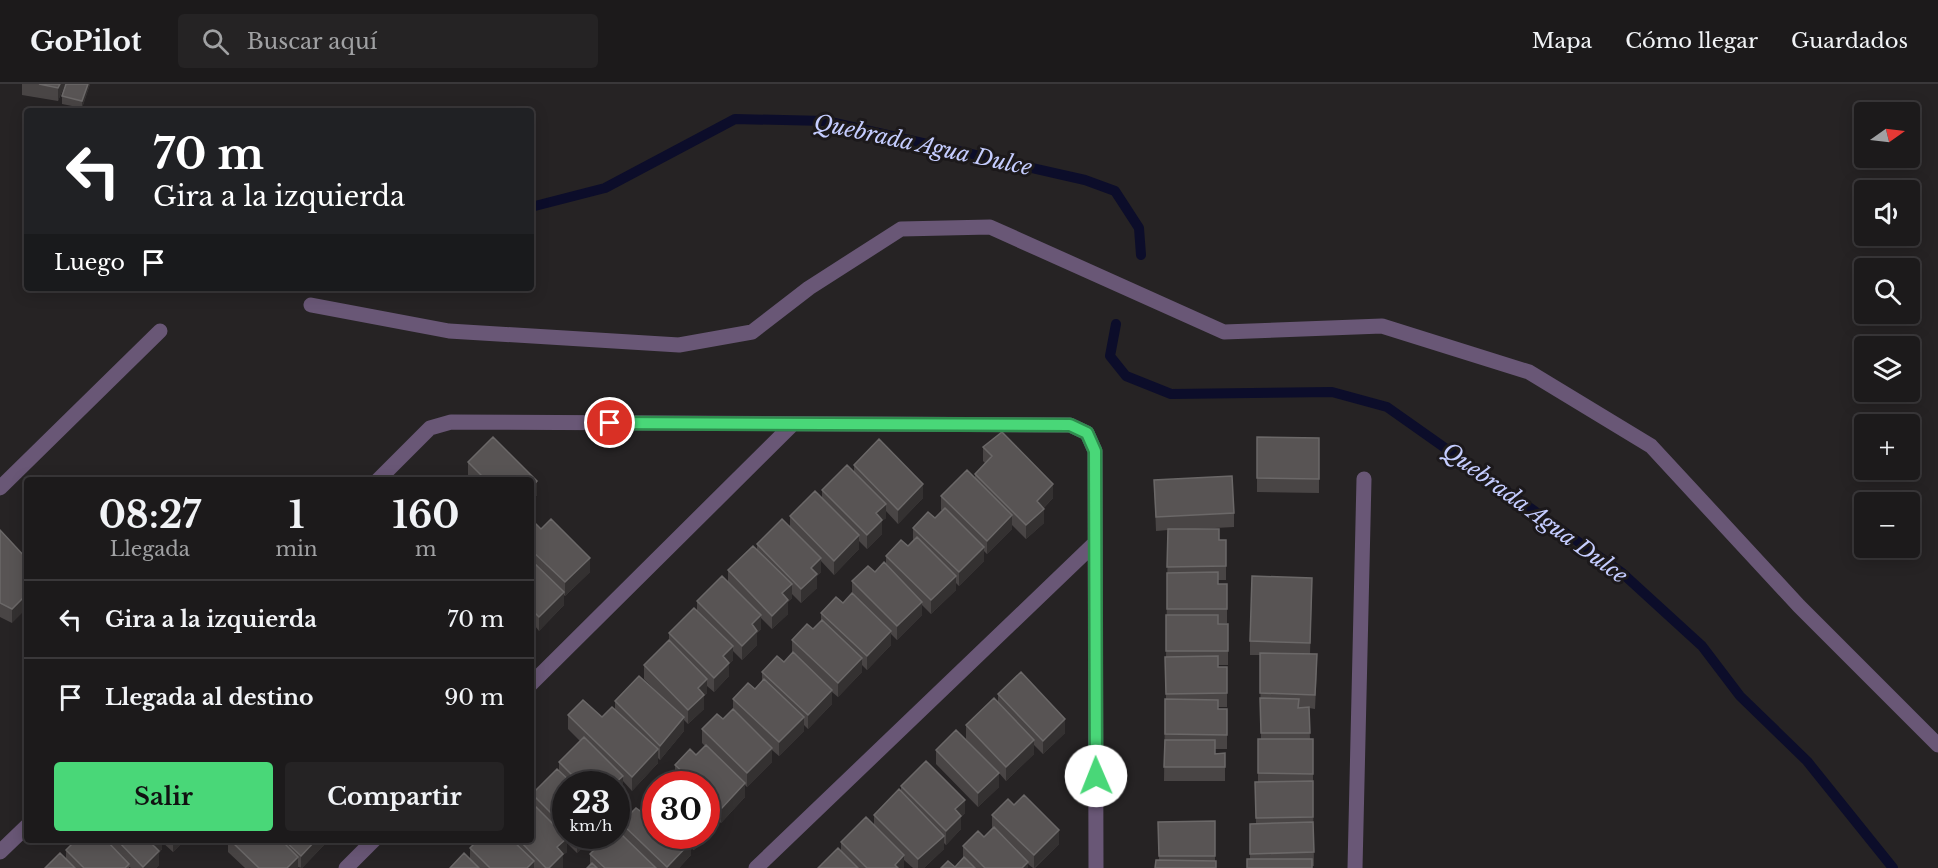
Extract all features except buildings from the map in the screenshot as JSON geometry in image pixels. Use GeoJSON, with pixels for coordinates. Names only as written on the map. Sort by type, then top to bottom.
{"type":"FeatureCollection","features":[{"type":"Feature","properties":{"kind":"street"},"geometry":{"type":"LineString","coordinates":[[311,305],[449,331],[679,345],[752,332],[809,288],[901,229],[990,227],[1224,332],[1382,326],[1529,372],[1651,446],[1799,606],[1938,745]]}},
{"type":"Feature","properties":{"kind":"street"},"geometry":{"type":"LineString","coordinates":[[0,488],[160,331]]}},
{"type":"Feature","properties":{"kind":"street"},"geometry":{"type":"LineString","coordinates":[[381,477],[430,428],[451,422],[1070,425],[1087,433],[1095,451],[1096,868]]}},
{"type":"Feature","properties":{"kind":"street"},"geometry":{"type":"LineString","coordinates":[[534,681],[792,425]]}},
{"type":"Feature","properties":{"kind":"street"},"geometry":{"type":"LineString","coordinates":[[1355,868],[1364,479]]}},
{"type":"Feature","properties":{"kind":"street"},"geometry":{"type":"LineString","coordinates":[[756,868],[1094,544]]}},
{"type":"Feature","properties":{"kind":"street"},"geometry":{"type":"LineString","coordinates":[[0,852],[24,829]]}},
{"type":"Feature","properties":{"kind":"street"},"geometry":{"type":"LineString","coordinates":[[346,868],[371,843]]}},
{"type":"Feature","properties":{"kind":"waterway","name":"Quebrada Agua Dulce"},"geometry":{"type":"LineString","coordinates":[[534,206],[605,188],[735,119],[826,121],[1085,180],[1115,191],[1139,228],[1141,255]]}},
{"type":"Feature","properties":{"kind":"waterway","name":"Quebrada Agua Dulce"},"geometry":{"type":"LineString","coordinates":[[1116,324],[1110,356],[1126,376],[1171,394],[1332,392],[1387,407],[1621,572],[1702,646],[1740,696],[1807,761],[1893,868]]}},
{"type":"Feature","properties":{"kind":"route"},"geometry":{"type":"LineString","coordinates":[[610,423],[1070,425],[1087,433],[1095,451],[1096,776]]}}]}
